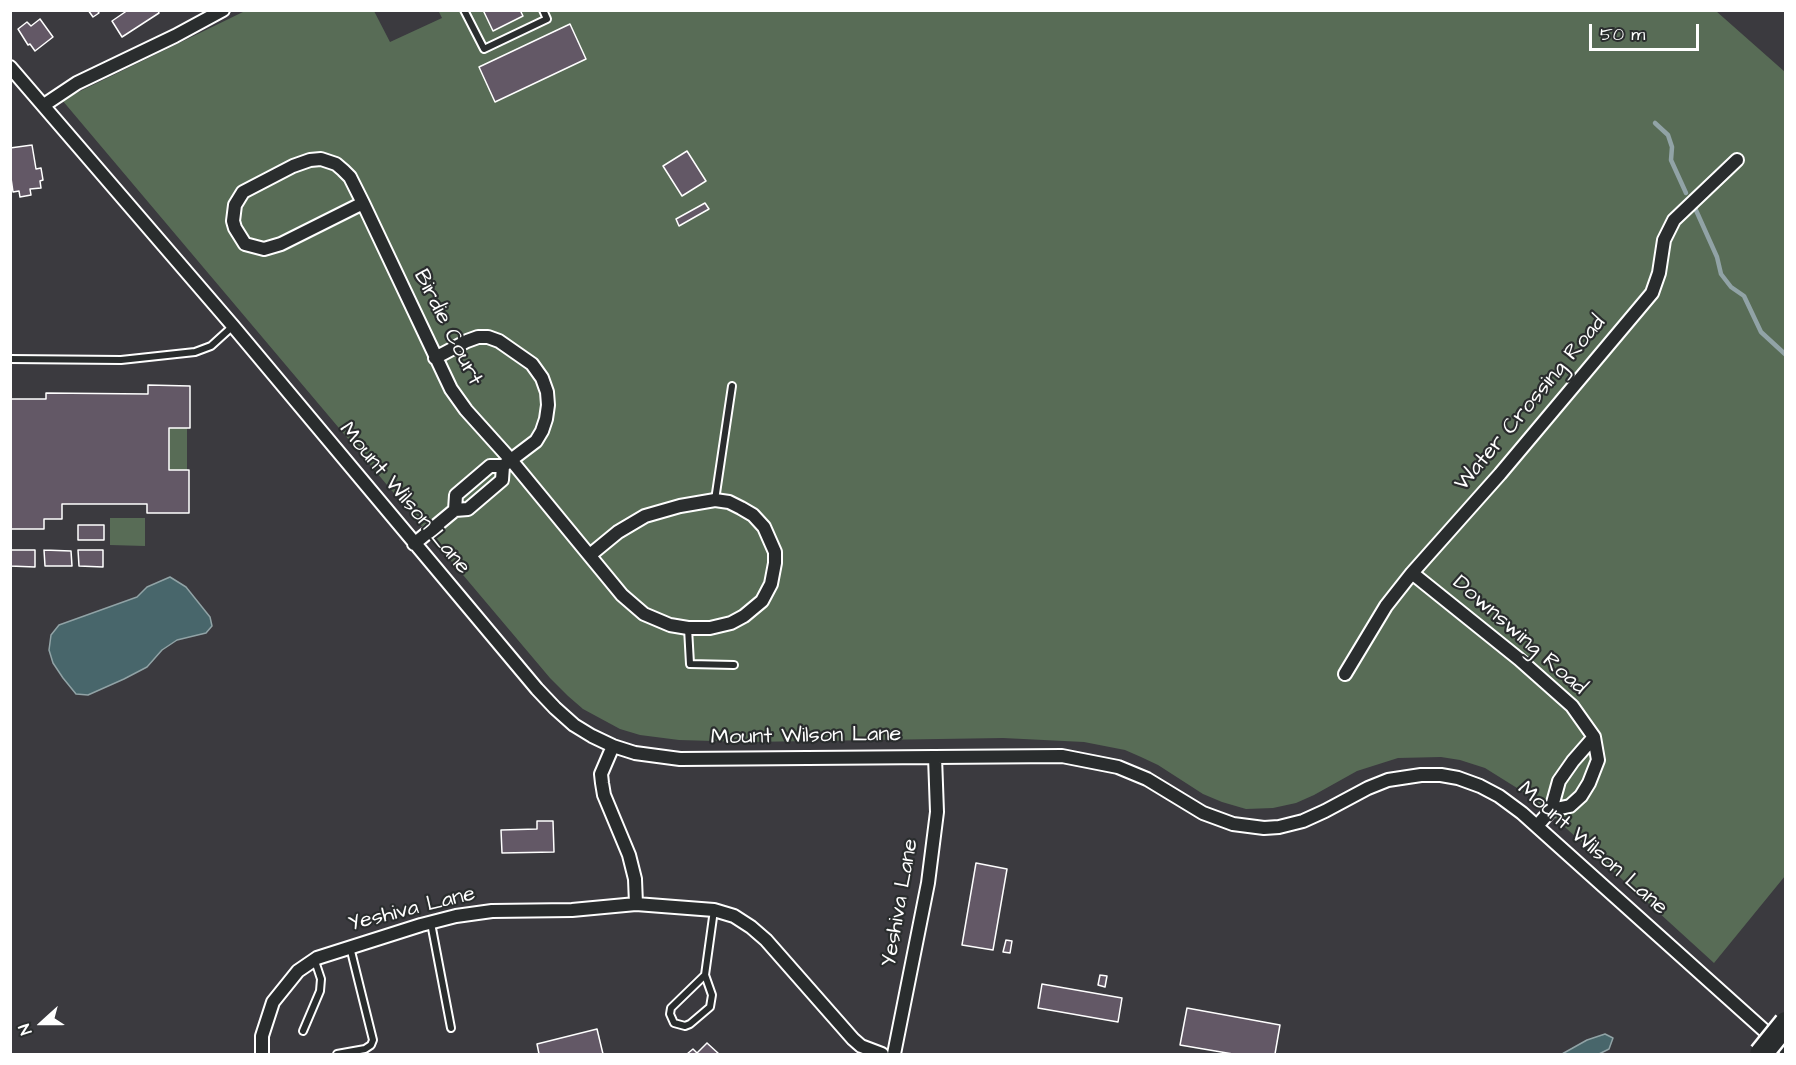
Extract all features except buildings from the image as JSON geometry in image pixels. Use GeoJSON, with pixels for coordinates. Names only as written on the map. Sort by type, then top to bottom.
{"type":"FeatureCollection","features":[{"type":"Feature","properties":{"kind":"highway"},"geometry":{"type":"LineString","coordinates":[[1761,1054],[1785,1023]]}},
{"type":"Feature","properties":{"kind":"street"},"geometry":{"type":"LineString","coordinates":[[44,105],[77,83],[223,10]]}},
{"type":"Feature","properties":{"kind":"street","name":"Mount Wilson Lane"},"geometry":{"type":"LineString","coordinates":[[10,67],[233,326],[414,544],[555,708],[574,725],[613,746],[635,753],[680,759],[1062,756],[1118,766],[1212,817],[1233,824],[1264,828],[1303,820],[1388,780],[1407,776],[1441,775],[1458,778],[1499,796],[1537,826],[1785,1050]]}},
{"type":"Feature","properties":{"kind":"street","name":"Birdie Court"},"geometry":{"type":"LineString","coordinates":[[363,203],[281,244],[264,249],[245,244],[233,221],[235,205],[243,192],[293,166],[321,159],[336,164],[350,177],[363,203],[435,358],[451,389],[507,463],[590,555],[622,595],[644,614],[670,625],[688,628],[721,626],[744,616],[762,601],[767,592],[774,573],[775,552],[764,527],[753,515],[729,502],[715,500],[680,506],[645,516],[618,532],[590,555]]}},
{"type":"Feature","properties":{"kind":"street","name":"Water Crossing Road"},"geometry":{"type":"LineString","coordinates":[[1346,674],[1386,606],[1412,573],[1500,474],[1652,293],[1659,273],[1664,240],[1674,220],[1737,160]]}},
{"type":"Feature","properties":{"kind":"street"},"geometry":{"type":"LineString","coordinates":[[435,358],[467,341],[478,337],[488,337],[499,341],[532,364],[542,378],[547,392],[546,419],[536,441],[507,463],[490,466],[456,495],[455,510]]}},
{"type":"Feature","properties":{"kind":"street"},"geometry":{"type":"LineString","coordinates":[[414,544],[455,510],[468,509],[502,480],[507,463]]}},
{"type":"Feature","properties":{"kind":"street","name":"Downswing Road"},"geometry":{"type":"LineString","coordinates":[[1412,573],[1519,659],[1572,706],[1594,737]]}},
{"type":"Feature","properties":{"kind":"street"},"geometry":{"type":"LineString","coordinates":[[1537,826],[1551,810],[1559,781],[1594,737]]}},
{"type":"Feature","properties":{"kind":"street"},"geometry":{"type":"LineString","coordinates":[[1551,810],[1570,806],[1581,796],[1589,783],[1598,760],[1594,737]]}},
{"type":"Feature","properties":{"kind":"street"},"geometry":{"type":"LineString","coordinates":[[613,746],[601,774],[602,783],[604,795],[629,855],[635,879],[636,904]]}},
{"type":"Feature","properties":{"kind":"street","name":"Yeshiva Lane"},"geometry":{"type":"LineString","coordinates":[[894,1054],[928,883],[937,812],[935,757]]}},
{"type":"Feature","properties":{"kind":"street","name":"Yeshiva Lane"},"geometry":{"type":"LineString","coordinates":[[262,1054],[262,1036],[273,1002],[298,971],[314,960],[456,916],[492,911],[572,910],[636,904],[714,910],[734,916],[766,940],[853,1039],[861,1046],[882,1054]]}},
{"type":"Feature","properties":{"kind":"lane"},"geometry":{"type":"LineString","coordinates":[[464,10],[484,49],[547,19],[543,10]]}},
{"type":"Feature","properties":{"kind":"lane"},"geometry":{"type":"LineString","coordinates":[[10,359],[121,360],[203,351],[233,326]]}},
{"type":"Feature","properties":{"kind":"lane"},"geometry":{"type":"LineString","coordinates":[[715,500],[732,386]]}},
{"type":"Feature","properties":{"kind":"lane"},"geometry":{"type":"LineString","coordinates":[[688,628],[690,664],[734,665]]}},
{"type":"Feature","properties":{"kind":"lane"},"geometry":{"type":"LineString","coordinates":[[705,975],[671,1008],[670,1014],[674,1023],[685,1026],[690,1024],[710,1007],[712,995],[705,975],[714,910]]}},
{"type":"Feature","properties":{"kind":"lane"},"geometry":{"type":"LineString","coordinates":[[431,922],[451,1028]]}},
{"type":"Feature","properties":{"kind":"lane"},"geometry":{"type":"LineString","coordinates":[[337,1054],[365,1048],[371,1045],[373,1040],[350,947]]}},
{"type":"Feature","properties":{"kind":"lane"},"geometry":{"type":"LineString","coordinates":[[303,1031],[320,991],[321,979],[314,960]]}},
{"type":"Feature","properties":{"kind":"green space"},"geometry":{"type":"Polygon","coordinates":[[[438,10],[1716,11],[1785,72],[1785,876],[1714,963],[1533,798],[1485,768],[1460,760],[1441,757],[1398,758],[1357,771],[1296,803],[1273,808],[1246,809],[1203,794],[1158,765],[1125,750],[1084,742],[1003,738],[748,742],[679,740],[640,735],[620,729],[583,709],[550,678],[62,100],[245,11],[374,11],[390,42],[442,18],[438,10]]]}},
{"type":"Feature","properties":{"kind":"green space"},"geometry":{"type":"Polygon","coordinates":[[[169,428],[187,428],[187,470],[169,470],[169,428]]]}},
{"type":"Feature","properties":{"kind":"green space"},"geometry":{"type":"Polygon","coordinates":[[[110,518],[145,518],[145,546],[110,545],[110,518]]]}},
{"type":"Feature","properties":{"kind":"water"},"geometry":{"type":"Polygon","coordinates":[[[170,577],[186,587],[210,617],[212,626],[206,633],[177,640],[162,650],[147,667],[124,679],[88,695],[76,694],[53,663],[49,650],[51,635],[59,625],[137,597],[147,587],[170,577]]]}},
{"type":"Feature","properties":{"kind":"water"},"geometry":{"type":"Polygon","coordinates":[[[1605,1034],[1613,1038],[1609,1049],[1599,1054],[1562,1054],[1587,1040],[1605,1034]]]}},
{"type":"Feature","properties":{"kind":"waterway"},"geometry":{"type":"LineString","coordinates":[[1655,123],[1668,135],[1672,147],[1671,160],[1686,193]]}},
{"type":"Feature","properties":{"kind":"waterway"},"geometry":{"type":"LineString","coordinates":[[1695,208],[1717,257],[1721,274],[1731,287],[1744,296],[1761,332],[1786,355]]}}]}
